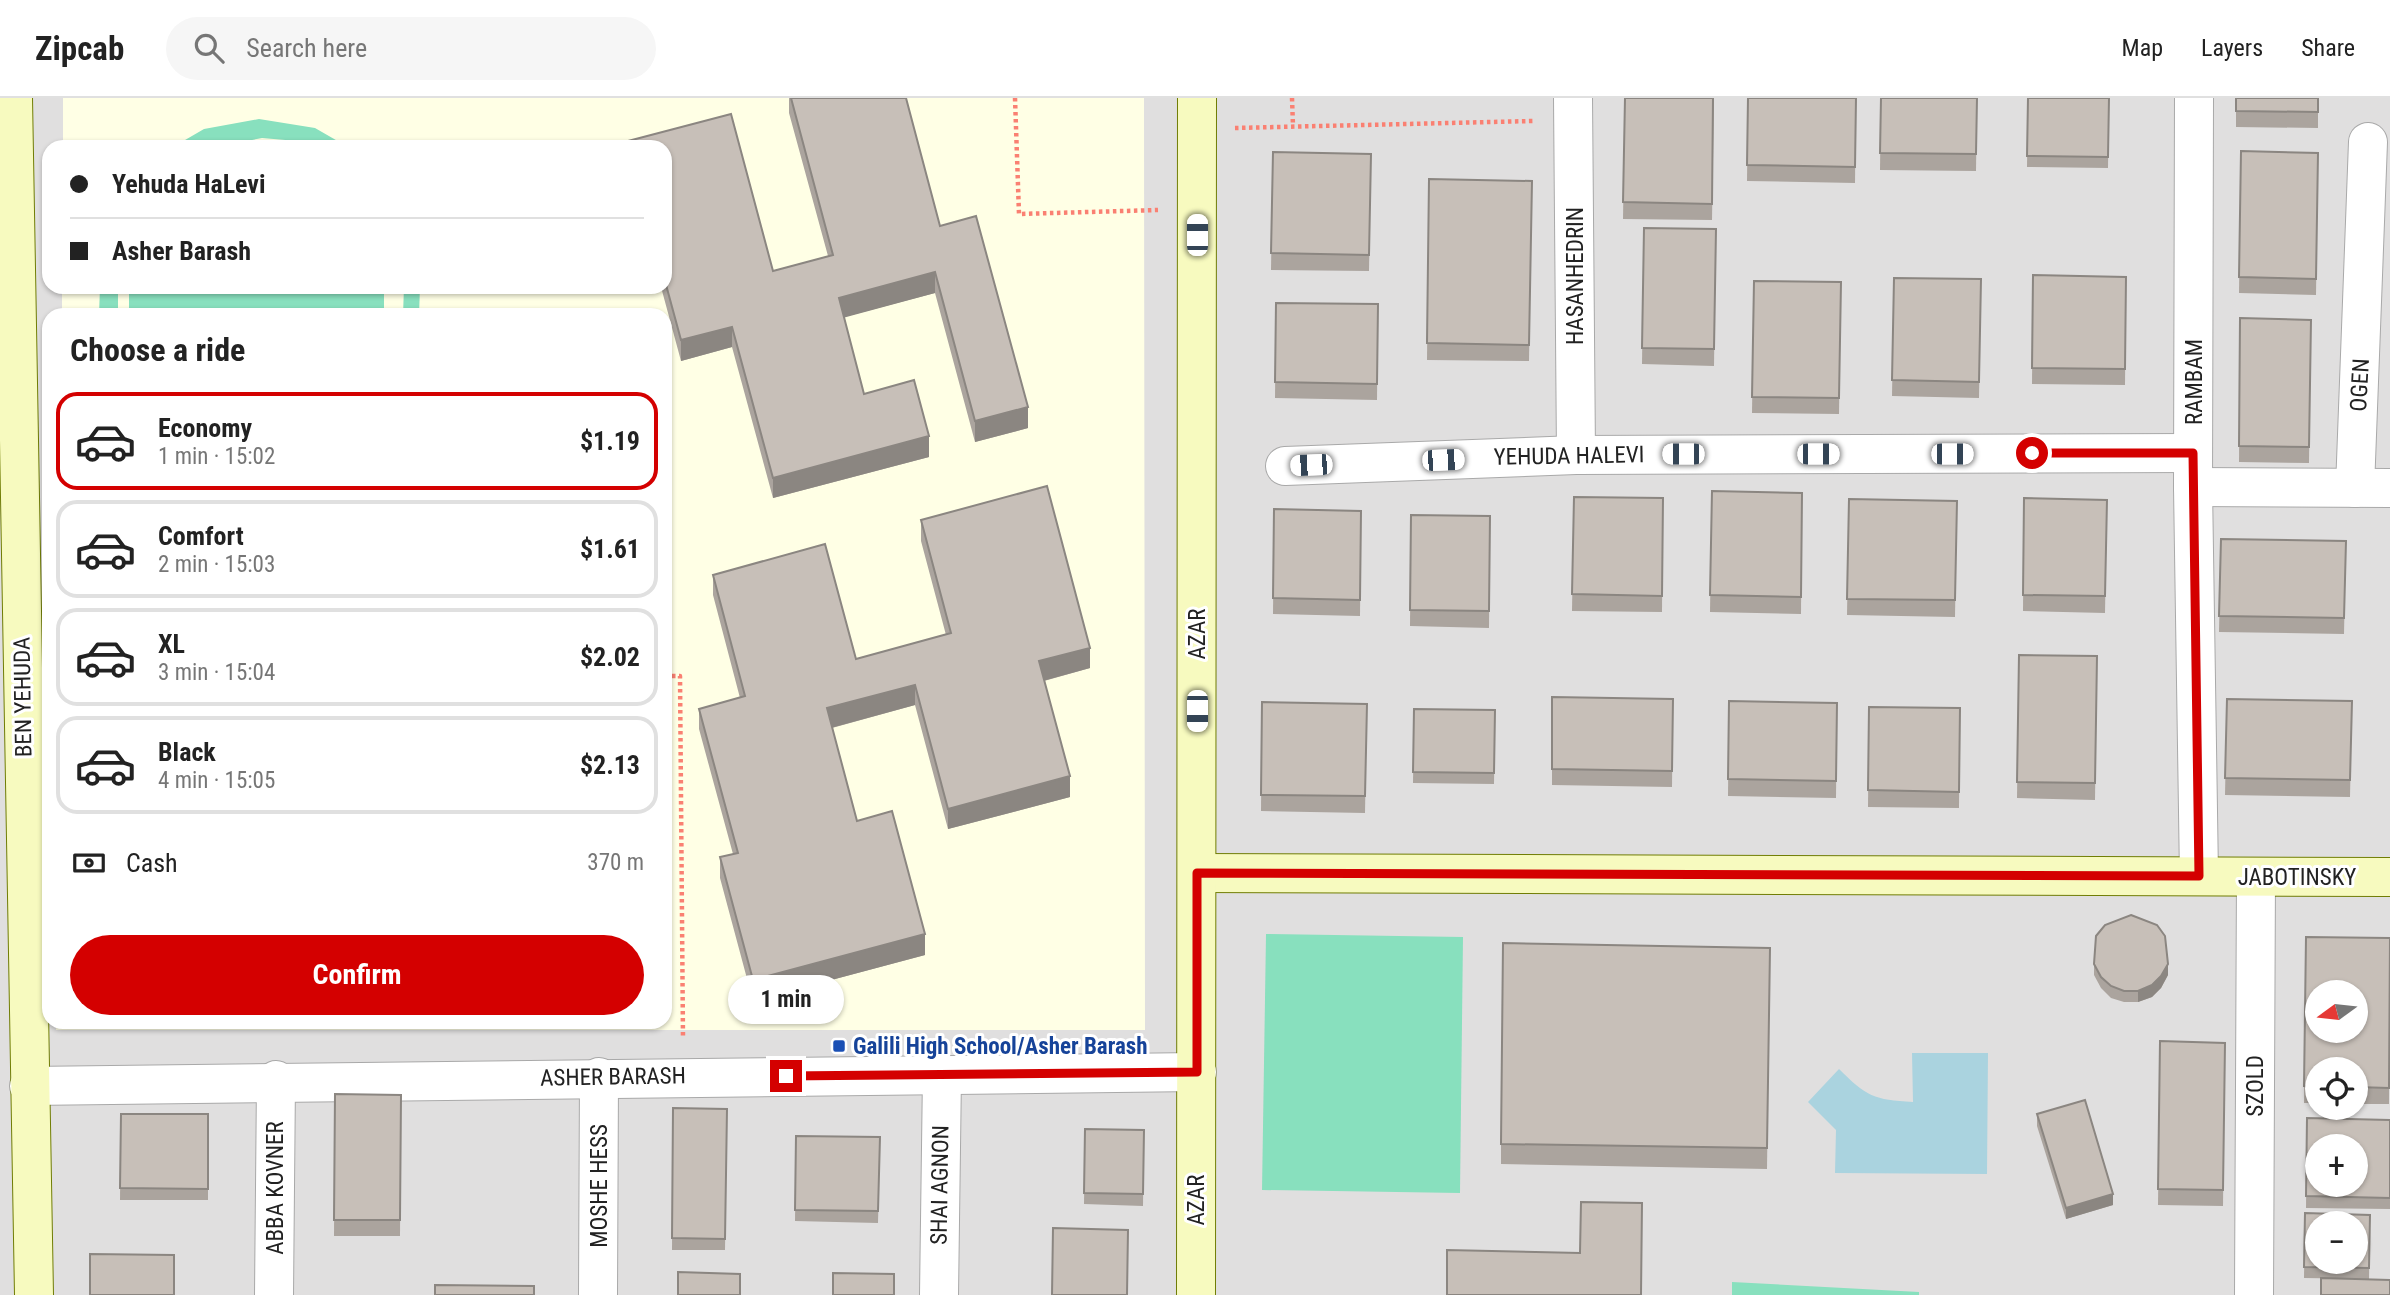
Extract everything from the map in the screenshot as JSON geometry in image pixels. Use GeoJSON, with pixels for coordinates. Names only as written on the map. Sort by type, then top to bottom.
{"type":"FeatureCollection","features":[{"type":"Feature","properties":{"kind":"street","name":"BEN YEHUDA"},"geometry":{"type":"LineString","coordinates":[[13,98],[34,1295]]}},
{"type":"Feature","properties":{"kind":"street","name":"RAMBAM"},"geometry":{"type":"LineString","coordinates":[[2194,98],[2193,470],[2199,876]]}},
{"type":"Feature","properties":{"kind":"street","name":"HASANHEDRIN"},"geometry":{"type":"LineString","coordinates":[[1573,109],[1576,455]]}},
{"type":"Feature","properties":{"kind":"street","name":"AZAR"},"geometry":{"type":"LineString","coordinates":[[1195,1295],[1197,113]]}},
{"type":"Feature","properties":{"kind":"street","name":"OGEN"},"geometry":{"type":"LineString","coordinates":[[2193,470],[2373,488],[2378,282],[2368,142]]}},
{"type":"Feature","properties":{"kind":"street","name":"YEHUDA HALEVI"},"geometry":{"type":"LineString","coordinates":[[1285,466],[1576,455],[2193,470]]}},
{"type":"Feature","properties":{"kind":"street","name":"JABOTINSKY"},"geometry":{"type":"LineString","coordinates":[[1197,873],[2390,877]]}},
{"type":"Feature","properties":{"kind":"street","name":"SZOLD"},"geometry":{"type":"LineString","coordinates":[[2254,1295],[2256,877]]}},
{"type":"Feature","properties":{"kind":"street","name":"ASHER BARASH"},"geometry":{"type":"LineString","coordinates":[[29,1086],[275,1080],[1197,1072]]}},
{"type":"Feature","properties":{"kind":"street","name":"SHAI AGNON"},"geometry":{"type":"LineString","coordinates":[[939,1295],[942,1074]]}},
{"type":"Feature","properties":{"kind":"street","name":"MOSHE HESS"},"geometry":{"type":"LineString","coordinates":[[598,1295],[599,1077]]}},
{"type":"Feature","properties":{"kind":"street","name":"ABBA KOVNER"},"geometry":{"type":"LineString","coordinates":[[274,1295],[275,1080]]}},
{"type":"Feature","properties":{"kind":"path"},"geometry":{"type":"LineString","coordinates":[[1015,98],[1019,214],[1124,211]]}},
{"type":"Feature","properties":{"kind":"path"},"geometry":{"type":"LineString","coordinates":[[1292,98],[1293,127]]}},
{"type":"Feature","properties":{"kind":"path"},"geometry":{"type":"LineString","coordinates":[[1197,113],[1293,127],[1573,109]]}},
{"type":"Feature","properties":{"kind":"path"},"geometry":{"type":"LineString","coordinates":[[672,676],[680,676],[683,1076]]}},
{"type":"Feature","properties":{"kind":"shaded area"},"geometry":{"type":"Polygon","coordinates":[[[0,98],[2390,98],[2390,1295],[0,1295],[0,98]]]}},
{"type":"Feature","properties":{"kind":"shaded area"},"geometry":{"type":"Polygon","coordinates":[[[63,98],[1144,98],[1145,1030],[56,1030],[672,1029],[672,308],[62,308],[62,294],[672,294],[672,140],[63,140],[63,98]]]}},
{"type":"Feature","properties":{"kind":"green space"},"geometry":{"type":"Polygon","coordinates":[[[259,119],[315,128],[336,140],[185,140],[204,129],[259,119]]]}},
{"type":"Feature","properties":{"kind":"green space"},"geometry":{"type":"Polygon","coordinates":[[[100,294],[118,294],[118,308],[99,308],[100,294]]]}},
{"type":"Feature","properties":{"kind":"green space"},"geometry":{"type":"Polygon","coordinates":[[[129,294],[384,294],[384,308],[129,308],[129,294]]]}},
{"type":"Feature","properties":{"kind":"green space"},"geometry":{"type":"Polygon","coordinates":[[[404,294],[420,294],[419,308],[403,308],[404,294]]]}},
{"type":"Feature","properties":{"kind":"green space"},"geometry":{"type":"Polygon","coordinates":[[[1266,934],[1463,937],[1460,1193],[1262,1190],[1266,934]]]}},
{"type":"Feature","properties":{"kind":"green space"},"geometry":{"type":"Polygon","coordinates":[[[1732,1282],[1919,1292],[1919,1295],[1732,1295],[1732,1282]]]}},
{"type":"Feature","properties":{"kind":"water"},"geometry":{"type":"Polygon","coordinates":[[[1912,1053],[1988,1053],[1987,1174],[1835,1173],[1836,1130],[1808,1102],[1839,1069],[1871,1095],[1913,1102],[1912,1053]]]}},
{"type":"Feature","properties":{"kind":"building"},"geometry":{"type":"Polygon","coordinates":[[[791,98],[906,98],[940,226],[976,216],[1028,407],[975,421],[935,272],[839,298],[864,394],[914,380],[929,436],[773,478],[732,327],[681,340],[669,294],[672,294],[672,140],[632,140],[731,114],[773,271],[833,255],[791,98]]]}},
{"type":"Feature","properties":{"kind":"building"},"geometry":{"type":"Polygon","coordinates":[[[1625,98],[1713,98],[1712,204],[1623,202],[1625,98]]]}},
{"type":"Feature","properties":{"kind":"building"},"geometry":{"type":"Polygon","coordinates":[[[1748,98],[1856,98],[1855,167],[1747,165],[1748,98]]]}},
{"type":"Feature","properties":{"kind":"building"},"geometry":{"type":"Polygon","coordinates":[[[1881,98],[1977,98],[1976,154],[1880,153],[1881,98]]]}},
{"type":"Feature","properties":{"kind":"building"},"geometry":{"type":"Polygon","coordinates":[[[2028,98],[2109,98],[2108,157],[2027,156],[2028,98]]]}},
{"type":"Feature","properties":{"kind":"building"},"geometry":{"type":"Polygon","coordinates":[[[2236,98],[2318,98],[2318,112],[2236,111],[2236,98]]]}},
{"type":"Feature","properties":{"kind":"building"},"geometry":{"type":"Polygon","coordinates":[[[2241,151],[2318,153],[2316,279],[2239,277],[2241,151]]]}},
{"type":"Feature","properties":{"kind":"building"},"geometry":{"type":"Polygon","coordinates":[[[1273,152],[1371,154],[1369,255],[1271,253],[1273,152]]]}},
{"type":"Feature","properties":{"kind":"building"},"geometry":{"type":"Polygon","coordinates":[[[1429,179],[1532,181],[1529,345],[1427,343],[1429,179]]]}},
{"type":"Feature","properties":{"kind":"building"},"geometry":{"type":"Polygon","coordinates":[[[1644,228],[1716,229],[1714,349],[1642,348],[1644,228]]]}},
{"type":"Feature","properties":{"kind":"building"},"geometry":{"type":"Polygon","coordinates":[[[2033,275],[2126,277],[2125,369],[2032,368],[2033,275]]]}},
{"type":"Feature","properties":{"kind":"building"},"geometry":{"type":"Polygon","coordinates":[[[1894,278],[1981,279],[1979,382],[1892,380],[1894,278]]]}},
{"type":"Feature","properties":{"kind":"building"},"geometry":{"type":"Polygon","coordinates":[[[1754,281],[1841,282],[1839,398],[1752,397],[1754,281]]]}},
{"type":"Feature","properties":{"kind":"building"},"geometry":{"type":"Polygon","coordinates":[[[1276,303],[1378,304],[1377,384],[1275,382],[1276,303]]]}},
{"type":"Feature","properties":{"kind":"building"},"geometry":{"type":"Polygon","coordinates":[[[2240,318],[2311,320],[2309,447],[2239,446],[2240,318]]]}},
{"type":"Feature","properties":{"kind":"building"},"geometry":{"type":"Polygon","coordinates":[[[1047,486],[1090,648],[1039,661],[1070,776],[948,809],[915,685],[827,708],[857,821],[892,811],[925,934],[753,980],[720,857],[738,853],[699,709],[745,696],[713,575],[825,544],[856,659],[951,633],[921,520],[1047,486]]]}},
{"type":"Feature","properties":{"kind":"building"},"geometry":{"type":"Polygon","coordinates":[[[1712,491],[1802,493],[1801,597],[1710,595],[1712,491]]]}},
{"type":"Feature","properties":{"kind":"building"},"geometry":{"type":"Polygon","coordinates":[[[1574,497],[1663,498],[1662,596],[1572,594],[1574,497]]]}},
{"type":"Feature","properties":{"kind":"building"},"geometry":{"type":"Polygon","coordinates":[[[2024,498],[2107,500],[2105,596],[2023,595],[2024,498]]]}},
{"type":"Feature","properties":{"kind":"building"},"geometry":{"type":"Polygon","coordinates":[[[1849,499],[1957,501],[1955,600],[1847,599],[1849,499]]]}},
{"type":"Feature","properties":{"kind":"building"},"geometry":{"type":"Polygon","coordinates":[[[1274,509],[1361,511],[1360,600],[1273,598],[1274,509]]]}},
{"type":"Feature","properties":{"kind":"building"},"geometry":{"type":"Polygon","coordinates":[[[1411,515],[1490,516],[1489,611],[1410,610],[1411,515]]]}},
{"type":"Feature","properties":{"kind":"building"},"geometry":{"type":"Polygon","coordinates":[[[2221,539],[2346,541],[2344,618],[2219,616],[2221,539]]]}},
{"type":"Feature","properties":{"kind":"building"},"geometry":{"type":"Polygon","coordinates":[[[2019,655],[2097,656],[2095,783],[2017,782],[2019,655]]]}},
{"type":"Feature","properties":{"kind":"building"},"geometry":{"type":"Polygon","coordinates":[[[1552,697],[1673,699],[1672,771],[1552,769],[1552,697]]]}},
{"type":"Feature","properties":{"kind":"building"},"geometry":{"type":"Polygon","coordinates":[[[2227,699],[2352,701],[2350,780],[2225,778],[2227,699]]]}},
{"type":"Feature","properties":{"kind":"building"},"geometry":{"type":"Polygon","coordinates":[[[1729,701],[1837,703],[1836,781],[1728,779],[1729,701]]]}},
{"type":"Feature","properties":{"kind":"building"},"geometry":{"type":"Polygon","coordinates":[[[1262,702],[1367,704],[1365,796],[1261,795],[1262,702]]]}},
{"type":"Feature","properties":{"kind":"building"},"geometry":{"type":"Polygon","coordinates":[[[1869,707],[1960,708],[1959,792],[1868,790],[1869,707]]]}},
{"type":"Feature","properties":{"kind":"building"},"geometry":{"type":"Polygon","coordinates":[[[1414,709],[1495,710],[1494,773],[1413,772],[1414,709]]]}},
{"type":"Feature","properties":{"kind":"building"},"geometry":{"type":"Polygon","coordinates":[[[2131,915],[2157,925],[2165,936],[2168,964],[2152,985],[2138,991],[2124,991],[2111,986],[2101,977],[2094,964],[2096,936],[2105,925],[2131,915]]]}},
{"type":"Feature","properties":{"kind":"building"},"geometry":{"type":"Polygon","coordinates":[[[2306,937],[2390,938],[2389,1088],[2368,1087],[2368,1057],[2305,1057],[2304,1086],[2305,1012],[2305,1043],[2368,1043],[2368,980],[2305,980],[2306,937]]]}},
{"type":"Feature","properties":{"kind":"building"},"geometry":{"type":"Polygon","coordinates":[[[1503,943],[1770,948],[1767,1148],[1501,1144],[1503,943]]]}},
{"type":"Feature","properties":{"kind":"building"},"geometry":{"type":"Polygon","coordinates":[[[2160,1041],[2225,1043],[2223,1190],[2158,1189],[2160,1041]]]}},
{"type":"Feature","properties":{"kind":"building"},"geometry":{"type":"Polygon","coordinates":[[[335,1094],[401,1095],[400,1220],[334,1220],[335,1094]]]}},
{"type":"Feature","properties":{"kind":"building"},"geometry":{"type":"Polygon","coordinates":[[[2085,1100],[2113,1194],[2066,1208],[2037,1114],[2085,1100]]]}},
{"type":"Feature","properties":{"kind":"building"},"geometry":{"type":"Polygon","coordinates":[[[673,1108],[727,1109],[725,1239],[672,1238],[673,1108]]]}},
{"type":"Feature","properties":{"kind":"building"},"geometry":{"type":"Polygon","coordinates":[[[121,1114],[208,1114],[208,1189],[120,1188],[121,1114]]]}},
{"type":"Feature","properties":{"kind":"building"},"geometry":{"type":"Polygon","coordinates":[[[2307,1120],[2390,1120],[2390,1198],[2348,1197],[2368,1197],[2368,1134],[2307,1134],[2307,1120]]]}},
{"type":"Feature","properties":{"kind":"building"},"geometry":{"type":"Polygon","coordinates":[[[1085,1129],[1144,1130],[1143,1194],[1084,1193],[1085,1129]]]}},
{"type":"Feature","properties":{"kind":"building"},"geometry":{"type":"Polygon","coordinates":[[[796,1136],[880,1137],[878,1211],[795,1210],[796,1136]]]}},
{"type":"Feature","properties":{"kind":"building"},"geometry":{"type":"Polygon","coordinates":[[[1581,1202],[1642,1203],[1641,1295],[1447,1295],[1447,1250],[1580,1253],[1581,1202]]]}},
{"type":"Feature","properties":{"kind":"building"},"geometry":{"type":"Polygon","coordinates":[[[2368,1215],[2370,1215],[2368,1268],[2368,1215]]]}},
{"type":"Feature","properties":{"kind":"building"},"geometry":{"type":"Polygon","coordinates":[[[1053,1228],[1128,1230],[1127,1295],[1052,1295],[1053,1228]]]}},
{"type":"Feature","properties":{"kind":"building"},"geometry":{"type":"Polygon","coordinates":[[[90,1254],[174,1255],[174,1295],[90,1295],[90,1254]]]}},
{"type":"Feature","properties":{"kind":"building"},"geometry":{"type":"Polygon","coordinates":[[[678,1272],[740,1274],[740,1295],[678,1295],[678,1272]]]}},
{"type":"Feature","properties":{"kind":"building"},"geometry":{"type":"Polygon","coordinates":[[[833,1273],[894,1274],[894,1295],[833,1295],[833,1273]]]}},
{"type":"Feature","properties":{"kind":"building"},"geometry":{"type":"Polygon","coordinates":[[[2321,1278],[2390,1280],[2390,1295],[2321,1295],[2321,1278]]]}},
{"type":"Feature","properties":{"kind":"building"},"geometry":{"type":"Polygon","coordinates":[[[435,1285],[534,1286],[534,1295],[435,1295],[435,1285]]]}},
{"type":"Feature","properties":{"kind":"place","name":"Galili High School/Asher Barash"},"geometry":{"type":"Point","coordinates":[839,1046]}},
{"type":"Feature","properties":{"kind":"route"},"geometry":{"type":"LineString","coordinates":[[786,1076],[1197,1072],[1197,873],[2199,876],[2193,453],[2032,453]]}}]}
